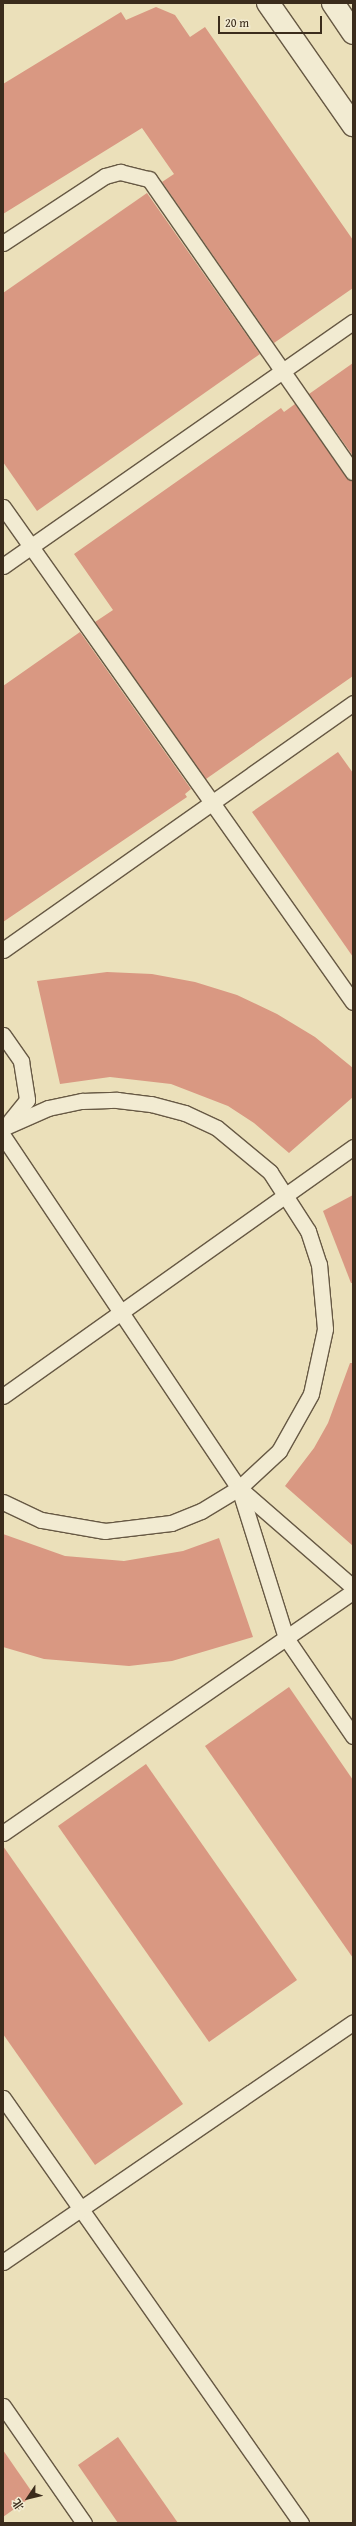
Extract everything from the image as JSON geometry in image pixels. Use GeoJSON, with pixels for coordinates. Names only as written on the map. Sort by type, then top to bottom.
{"type":"FeatureCollection","features":[{"type":"Feature","properties":{"kind":"street"},"geometry":{"type":"LineString","coordinates":[[268,3],[353,126]]}},
{"type":"Feature","properties":{"kind":"street"},"geometry":{"type":"LineString","coordinates":[[333,3],[353,33]]}},
{"type":"Feature","properties":{"kind":"lane"},"geometry":{"type":"LineString","coordinates":[[3,242],[105,176],[120,172],[149,179],[353,472]]}},
{"type":"Feature","properties":{"kind":"lane"},"geometry":{"type":"LineString","coordinates":[[3,566],[353,322]]}},
{"type":"Feature","properties":{"kind":"lane"},"geometry":{"type":"LineString","coordinates":[[3,507],[210,803],[353,1002]]}},
{"type":"Feature","properties":{"kind":"lane"},"geometry":{"type":"LineString","coordinates":[[3,950],[353,703]]}},
{"type":"Feature","properties":{"kind":"lane"},"geometry":{"type":"LineString","coordinates":[[3,1035],[21,1061],[27,1100],[3,1128]]}},
{"type":"Feature","properties":{"kind":"lane"},"geometry":{"type":"LineString","coordinates":[[3,1128],[48,1108],[82,1101],[151,1104],[185,1113],[217,1128],[245,1148],[287,1194],[308,1231],[319,1264],[325,1303],[320,1362],[297,1423],[279,1451],[239,1488],[201,1511],[139,1530],[73,1528],[41,1520],[3,1502]]}},
{"type":"Feature","properties":{"kind":"lane"},"geometry":{"type":"LineString","coordinates":[[3,1136],[239,1488],[353,1587]]}},
{"type":"Feature","properties":{"kind":"lane"},"geometry":{"type":"LineString","coordinates":[[3,1396],[353,1147]]}},
{"type":"Feature","properties":{"kind":"lane"},"geometry":{"type":"LineString","coordinates":[[239,1488],[286,1638],[353,1736]]}},
{"type":"Feature","properties":{"kind":"lane"},"geometry":{"type":"LineString","coordinates":[[3,1833],[353,1592]]}},
{"type":"Feature","properties":{"kind":"lane"},"geometry":{"type":"LineString","coordinates":[[3,2262],[353,2022]]}},
{"type":"Feature","properties":{"kind":"lane"},"geometry":{"type":"LineString","coordinates":[[3,2098],[301,2523]]}},
{"type":"Feature","properties":{"kind":"lane"},"geometry":{"type":"LineString","coordinates":[[3,2406],[84,2523]]}},
{"type":"Feature","properties":{"kind":"building"},"geometry":{"type":"Polygon","coordinates":[[[156,7],[175,15],[190,37],[205,27],[353,240],[353,288],[274,343],[162,182],[174,174],[142,128],[3,214],[3,84],[121,12],[126,20],[156,7]]]}},
{"type":"Feature","properties":{"kind":"building"},"geometry":{"type":"Polygon","coordinates":[[[147,193],[260,354],[37,511],[3,462],[3,293],[147,193]]]}},
{"type":"Feature","properties":{"kind":"building"},"geometry":{"type":"Polygon","coordinates":[[[353,363],[353,456],[309,394],[353,363]]]}},
{"type":"Feature","properties":{"kind":"building"},"geometry":{"type":"Polygon","coordinates":[[[295,404],[346,477],[353,481],[353,676],[206,779],[95,622],[113,610],[74,554],[281,408],[284,412],[295,404]]]}},
{"type":"Feature","properties":{"kind":"building"},"geometry":{"type":"Polygon","coordinates":[[[80,632],[191,789],[185,794],[187,797],[3,922],[3,686],[80,632]]]}},
{"type":"Feature","properties":{"kind":"building"},"geometry":{"type":"Polygon","coordinates":[[[338,752],[353,773],[353,957],[252,812],[338,752]]]}},
{"type":"Feature","properties":{"kind":"building"},"geometry":{"type":"Polygon","coordinates":[[[107,972],[152,974],[195,982],[237,995],[277,1014],[315,1037],[353,1068],[353,1097],[289,1153],[254,1123],[228,1106],[171,1084],[110,1077],[60,1084],[37,981],[107,972]]]}},
{"type":"Feature","properties":{"kind":"building"},"geometry":{"type":"Polygon","coordinates":[[[353,1195],[353,1283],[351,1283],[323,1211],[353,1195]]]}},
{"type":"Feature","properties":{"kind":"building"},"geometry":{"type":"Polygon","coordinates":[[[350,1363],[353,1363],[353,1546],[285,1486],[314,1448],[328,1423],[350,1363]]]}},
{"type":"Feature","properties":{"kind":"building"},"geometry":{"type":"Polygon","coordinates":[[[3,1534],[65,1556],[124,1561],[183,1551],[219,1538],[253,1637],[172,1661],[129,1666],[44,1659],[3,1647],[3,1534]]]}},
{"type":"Feature","properties":{"kind":"building"},"geometry":{"type":"Polygon","coordinates":[[[289,1687],[353,1780],[353,1958],[205,1746],[289,1687]]]}},
{"type":"Feature","properties":{"kind":"building"},"geometry":{"type":"Polygon","coordinates":[[[146,1764],[297,1980],[209,2042],[58,1826],[146,1764]]]}},
{"type":"Feature","properties":{"kind":"building"},"geometry":{"type":"Polygon","coordinates":[[[3,1846],[183,2104],[95,2165],[3,2034],[3,1846]]]}},
{"type":"Feature","properties":{"kind":"building"},"geometry":{"type":"Polygon","coordinates":[[[118,2437],[178,2523],[118,2523],[78,2465],[118,2437]]]}},
{"type":"Feature","properties":{"kind":"building"},"geometry":{"type":"Polygon","coordinates":[[[3,2450],[34,2495],[3,2517],[3,2450]]]}}]}
